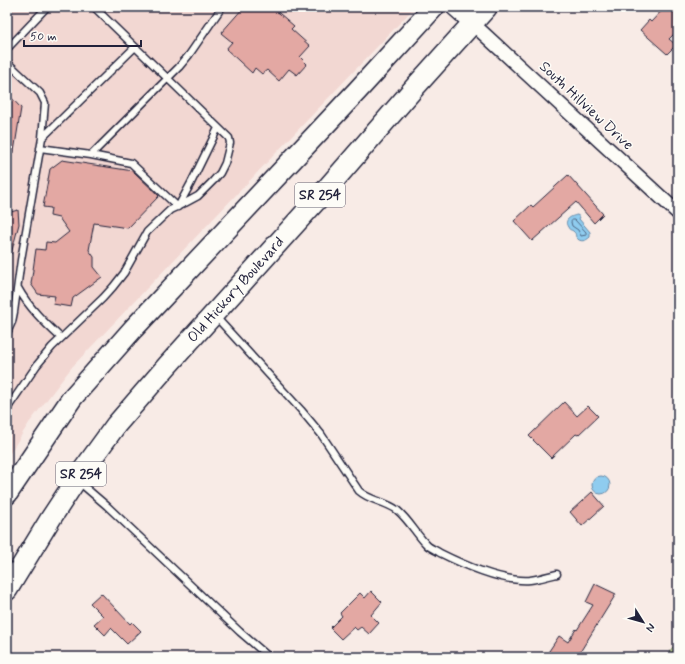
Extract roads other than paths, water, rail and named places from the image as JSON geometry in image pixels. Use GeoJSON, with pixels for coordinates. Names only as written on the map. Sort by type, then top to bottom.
{"type":"FeatureCollection","features":[{"type":"Feature","properties":{"kind":"main road","name":"SR 254"},"geometry":{"type":"LineString","coordinates":[[7,494],[72,398],[133,328],[358,90],[434,7]]}},
{"type":"Feature","properties":{"kind":"main road","name":"Old Hickory Boulevard"},"geometry":{"type":"LineString","coordinates":[[7,590],[76,480],[116,426],[167,366],[323,193],[415,86],[487,7]]}},
{"type":"Feature","properties":{"kind":"street"},"geometry":{"type":"LineString","coordinates":[[454,7],[472,23]]}},
{"type":"Feature","properties":{"kind":"street","name":"South Hillview Drive"},"geometry":{"type":"LineString","coordinates":[[472,23],[678,213]]}},
{"type":"Feature","properties":{"kind":"lane"},"geometry":{"type":"LineString","coordinates":[[7,48],[47,7]]}},
{"type":"Feature","properties":{"kind":"lane"},"geometry":{"type":"LineString","coordinates":[[7,409],[37,365],[52,347],[113,287],[124,273],[147,232],[170,210],[198,196],[220,173],[225,163],[230,143],[229,138],[94,7]]}},
{"type":"Feature","properties":{"kind":"lane"},"geometry":{"type":"LineString","coordinates":[[91,155],[189,55],[222,7]]}},
{"type":"Feature","properties":{"kind":"lane"},"geometry":{"type":"LineString","coordinates":[[42,138],[135,47]]}},
{"type":"Feature","properties":{"kind":"lane"},"geometry":{"type":"LineString","coordinates":[[7,62],[40,93],[45,103],[42,138],[18,288],[12,322],[7,333]]}},
{"type":"Feature","properties":{"kind":"lane"},"geometry":{"type":"LineString","coordinates":[[178,207],[218,128]]}},
{"type":"Feature","properties":{"kind":"lane"},"geometry":{"type":"LineString","coordinates":[[40,148],[91,155],[131,163],[178,207]]}},
{"type":"Feature","properties":{"kind":"lane"},"geometry":{"type":"LineString","coordinates":[[18,288],[29,306],[39,318],[62,338]]}},
{"type":"Feature","properties":{"kind":"lane"},"geometry":{"type":"LineString","coordinates":[[214,314],[321,434],[359,491],[368,498],[396,510],[428,546],[449,557],[503,577],[519,580],[530,580],[557,574]]}},
{"type":"Feature","properties":{"kind":"lane"},"geometry":{"type":"LineString","coordinates":[[76,480],[107,506],[240,632],[269,657]]}},
{"type":"Feature","properties":{"kind":"water"},"geometry":{"type":"Polygon","coordinates":[[[577,215],[590,232],[590,237],[587,240],[581,241],[578,239],[575,233],[569,229],[567,225],[566,222],[568,219],[577,215]]]}},
{"type":"Feature","properties":{"kind":"water"},"geometry":{"type":"Polygon","coordinates":[[[601,476],[607,479],[610,485],[607,491],[601,494],[595,491],[592,485],[595,479],[601,476]]]}}]}
